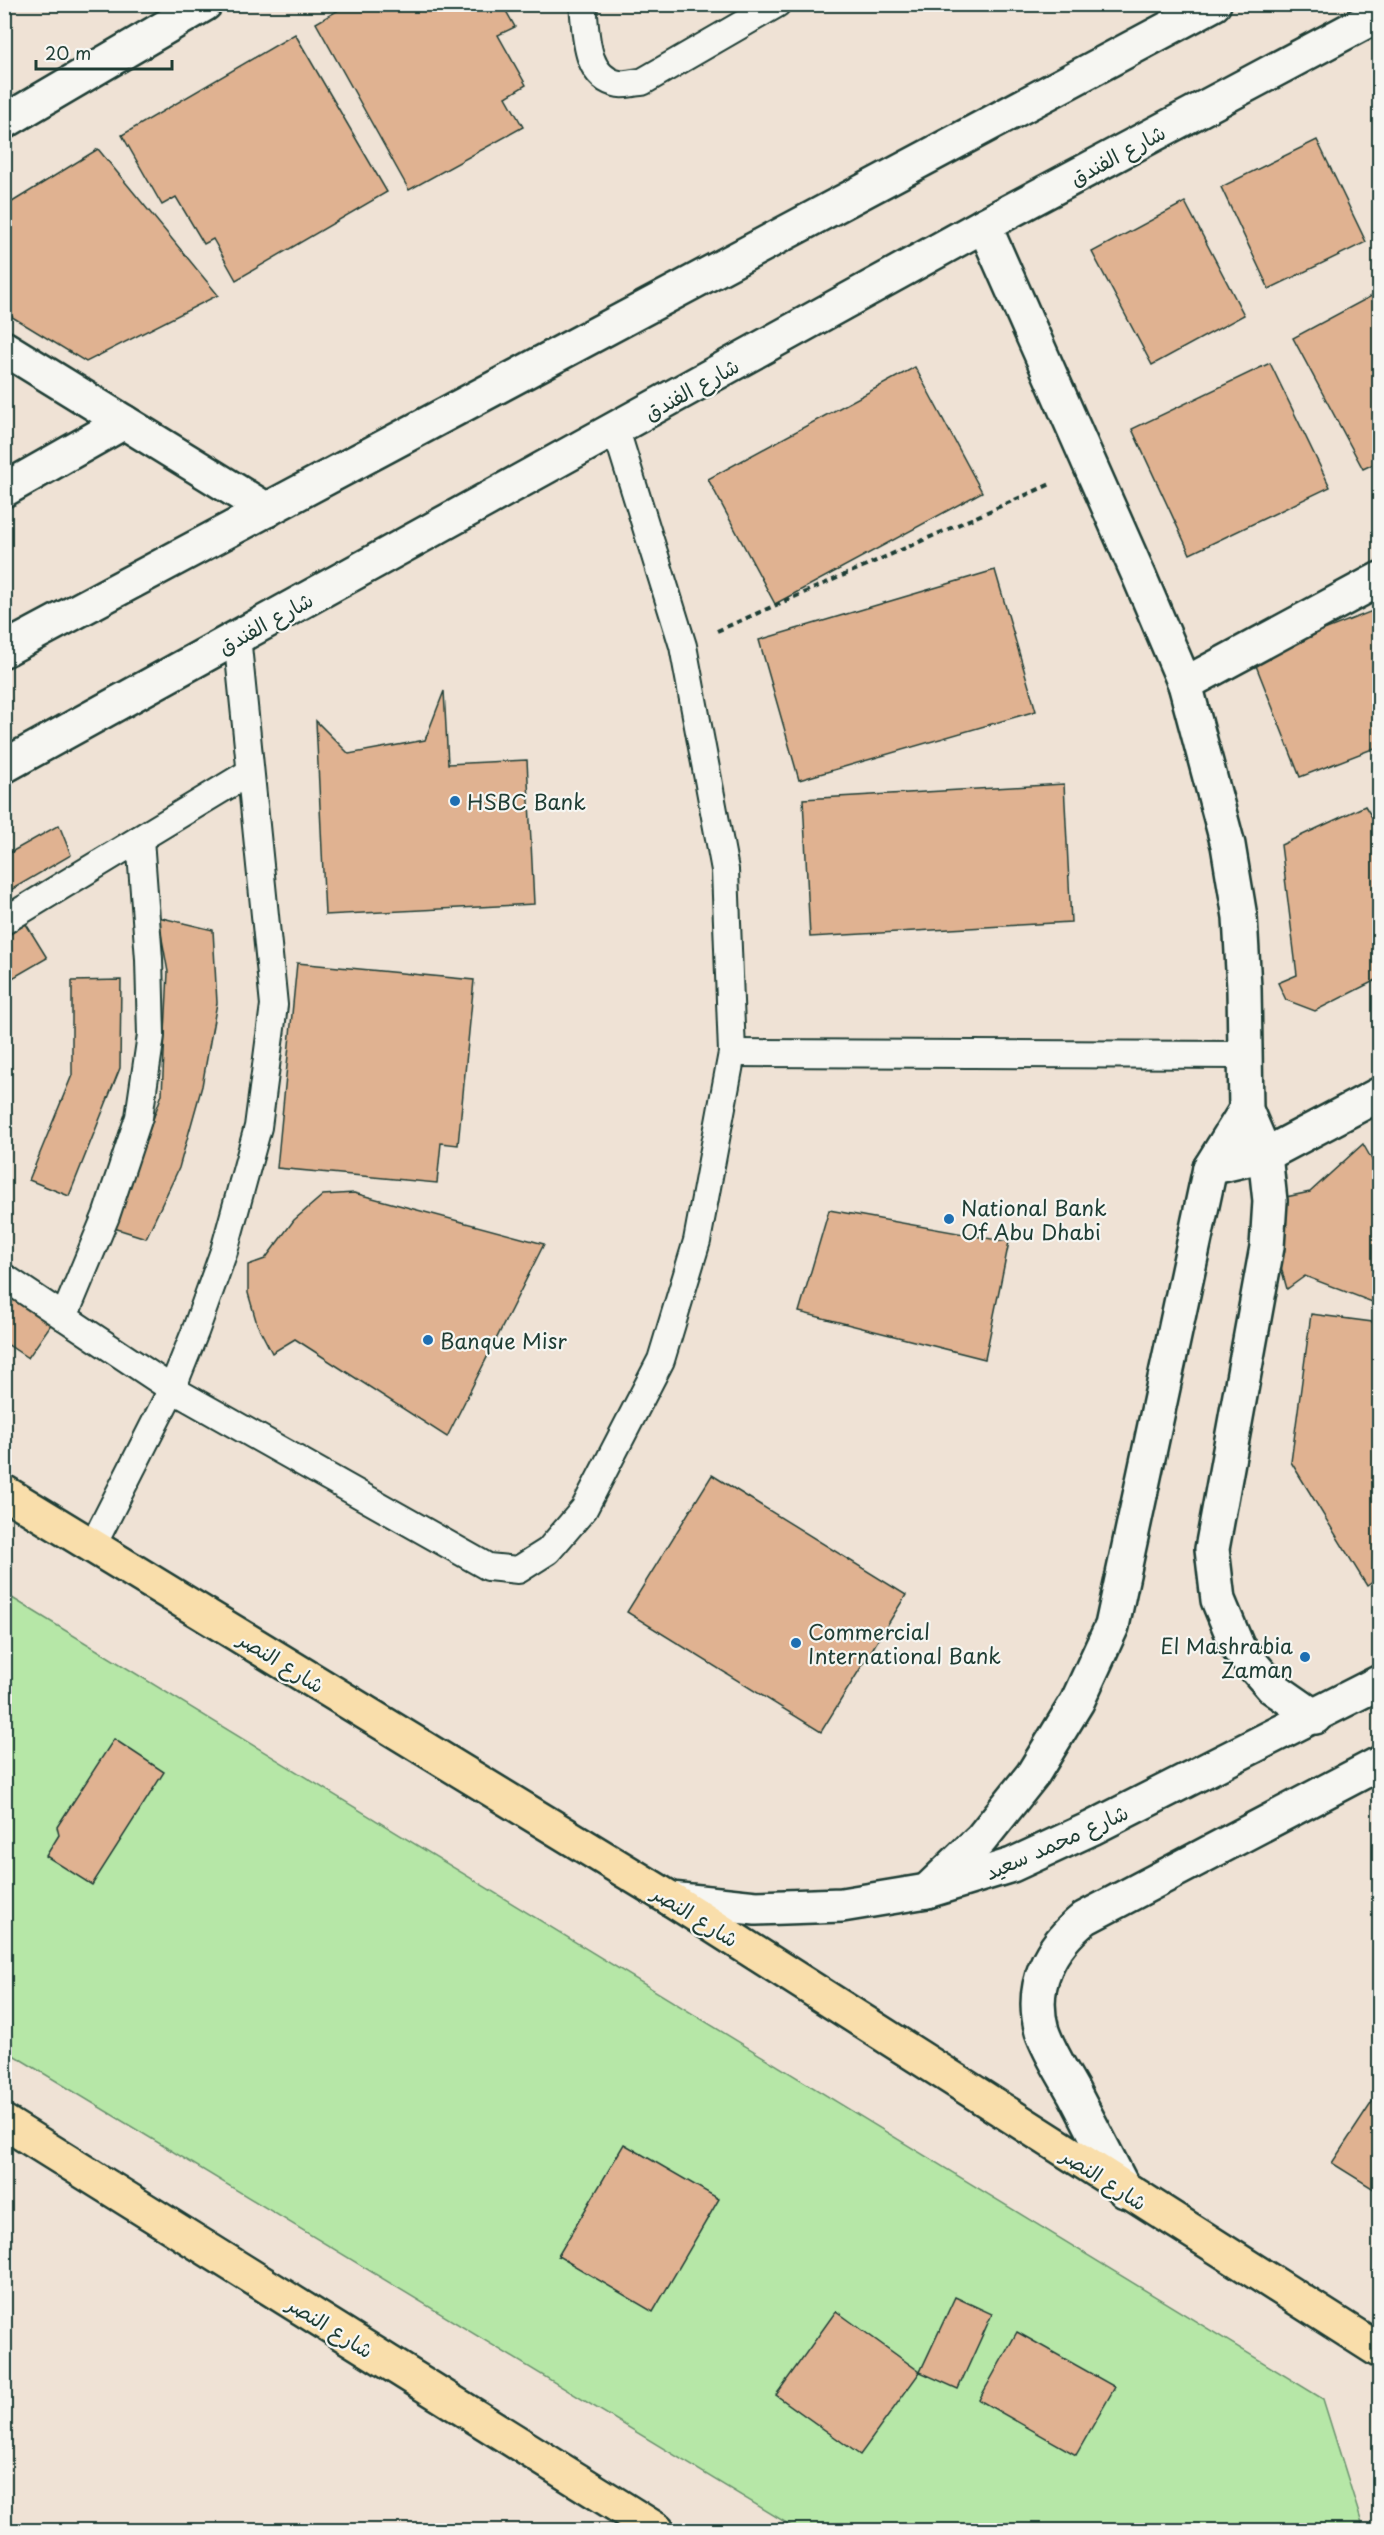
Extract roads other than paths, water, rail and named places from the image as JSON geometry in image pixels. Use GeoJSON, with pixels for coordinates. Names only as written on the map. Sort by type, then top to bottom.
{"type":"FeatureCollection","features":[{"type":"Feature","properties":{"kind":"main road","name":"شارع النصر"},"geometry":{"type":"LineString","coordinates":[[4,1492],[671,1899],[1380,2352]]}},
{"type":"Feature","properties":{"kind":"main road","name":"شارع النصر"},"geometry":{"type":"LineString","coordinates":[[4,2122],[657,2530]]}},
{"type":"Feature","properties":{"kind":"street"},"geometry":{"type":"LineString","coordinates":[[4,122],[205,4]]}},
{"type":"Feature","properties":{"kind":"street"},"geometry":{"type":"LineString","coordinates":[[4,650],[1214,4]]}},
{"type":"Feature","properties":{"kind":"street","name":"شارع الفندق"},"geometry":{"type":"LineString","coordinates":[[4,766],[984,225],[1380,14]]}},
{"type":"Feature","properties":{"kind":"street"},"geometry":{"type":"LineString","coordinates":[[984,225],[1185,684],[1228,845],[1238,907],[1244,988],[1246,1110],[1265,1155],[1270,1201],[1267,1247],[1212,1548],[1218,1600],[1238,1648],[1272,1688],[1315,1717]]}},
{"type":"Feature","properties":{"kind":"street"},"geometry":{"type":"LineString","coordinates":[[4,348],[267,510]]}},
{"type":"Feature","properties":{"kind":"street"},"geometry":{"type":"LineString","coordinates":[[4,490],[124,422]]}},
{"type":"Feature","properties":{"kind":"street"},"geometry":{"type":"LineString","coordinates":[[1185,684],[1380,579]]}},
{"type":"Feature","properties":{"kind":"street"},"geometry":{"type":"LineString","coordinates":[[1209,1168],[1265,1155],[1380,1094]]}},
{"type":"Feature","properties":{"kind":"street"},"geometry":{"type":"LineString","coordinates":[[927,1891],[981,1839],[1033,1773],[1077,1702],[1112,1626],[1209,1168],[1246,1110]]}},
{"type":"Feature","properties":{"kind":"street","name":"شارع محمد سعيد"},"geometry":{"type":"LineString","coordinates":[[671,1899],[756,1908],[842,1905],[927,1891],[1012,1865],[1092,1828],[1315,1717],[1380,1682]]}},
{"type":"Feature","properties":{"kind":"street"},"geometry":{"type":"LineString","coordinates":[[1125,2191],[1043,2032],[1038,1994],[1043,1971],[1053,1950],[1067,1932],[1085,1918],[1380,1763]]}},
{"type":"Feature","properties":{"kind":"lane"},"geometry":{"type":"LineString","coordinates":[[583,4],[587,50],[599,73],[618,84],[642,82],[777,4]]}},
{"type":"Feature","properties":{"kind":"lane"},"geometry":{"type":"LineString","coordinates":[[4,1277],[172,1389],[488,1567],[518,1570],[548,1551],[584,1509],[661,1360],[697,1241],[732,1053],[725,870],[683,646],[616,430]]}},
{"type":"Feature","properties":{"kind":"lane"},"geometry":{"type":"LineString","coordinates":[[93,1545],[172,1389],[224,1251],[258,1127],[274,1005],[237,636]]}},
{"type":"Feature","properties":{"kind":"lane"},"geometry":{"type":"LineString","coordinates":[[4,921],[250,772]]}},
{"type":"Feature","properties":{"kind":"lane"},"geometry":{"type":"LineString","coordinates":[[64,1317],[106,1216],[139,1117],[151,1035],[149,959],[140,839]]}},
{"type":"Feature","properties":{"kind":"lane"},"geometry":{"type":"LineString","coordinates":[[732,1053],[1244,1055]]}},
{"type":"Feature","properties":{"kind":"place","name":"HSBC Bank"},"geometry":{"type":"Point","coordinates":[455,801]}},
{"type":"Feature","properties":{"kind":"place","name":"National Bank Of Abu Dhabi"},"geometry":{"type":"Point","coordinates":[949,1219]}},
{"type":"Feature","properties":{"kind":"place","name":"Banque Misr"},"geometry":{"type":"Point","coordinates":[428,1340]}},
{"type":"Feature","properties":{"kind":"place","name":"Commercial International Bank"},"geometry":{"type":"Point","coordinates":[796,1643]}},
{"type":"Feature","properties":{"kind":"place","name":"El Mashrabia Zaman"},"geometry":{"type":"Point","coordinates":[1305,1657]}}]}
